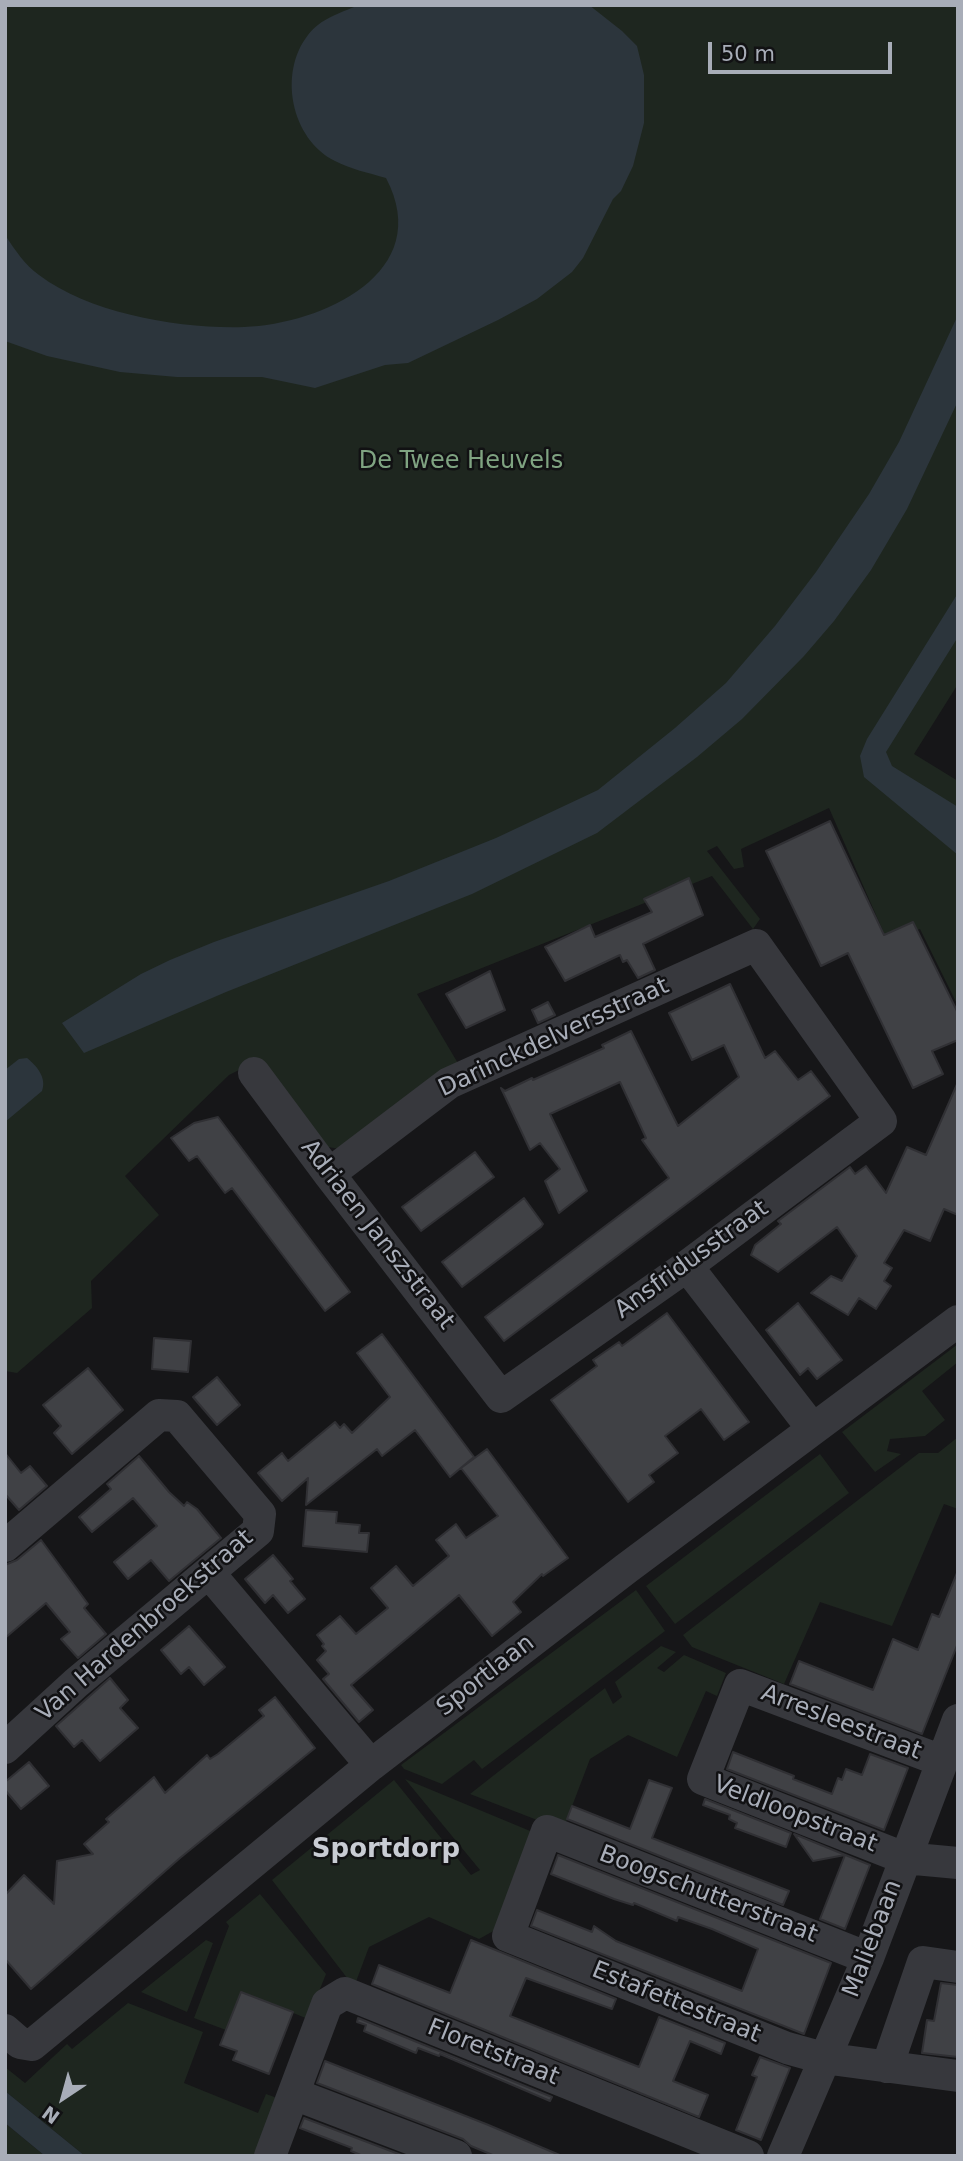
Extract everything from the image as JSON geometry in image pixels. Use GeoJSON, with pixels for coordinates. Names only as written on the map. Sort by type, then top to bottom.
{"type":"FeatureCollection","features":[{"type":"Feature","properties":{"kind":"street","name":"Darinckdelversstraat"},"geometry":{"type":"LineString","coordinates":[[329,1174],[449,1083],[756,945],[881,1121]]}},
{"type":"Feature","properties":{"kind":"street","name":"Adriaen Janszstraat"},"geometry":{"type":"LineString","coordinates":[[254,1073],[501,1396]]}},
{"type":"Feature","properties":{"kind":"street","name":"Ansfridusstraat"},"geometry":{"type":"LineString","coordinates":[[501,1396],[687,1266],[881,1121]]}},
{"type":"Feature","properties":{"kind":"street"},"geometry":{"type":"LineString","coordinates":[[687,1266],[813,1428]]}},
{"type":"Feature","properties":{"kind":"street","name":"Sportlaan"},"geometry":{"type":"LineString","coordinates":[[16,2038],[32,2045],[371,1765],[627,1568],[958,1321]]}},
{"type":"Feature","properties":{"kind":"street","name":"Van Hardenbroekstraat"},"geometry":{"type":"LineString","coordinates":[[5,1546],[159,1415],[177,1416],[260,1514],[258,1531],[76,1683],[5,1748]]}},
{"type":"Feature","properties":{"kind":"street"},"geometry":{"type":"LineString","coordinates":[[209,1573],[371,1765]]}},
{"type":"Feature","properties":{"kind":"street","name":"Arresleestraat"},"geometry":{"type":"LineString","coordinates":[[740,1685],[942,1761]]}},
{"type":"Feature","properties":{"kind":"street","name":"Veldloopstraat"},"geometry":{"type":"LineString","coordinates":[[740,1685],[703,1779],[904,1858]]}},
{"type":"Feature","properties":{"kind":"street","name":"Maliebaan"},"geometry":{"type":"LineString","coordinates":[[783,2156],[868,1958],[958,1720]]}},
{"type":"Feature","properties":{"kind":"street","name":"Boogschutterstraat"},"geometry":{"type":"LineString","coordinates":[[547,1831],[868,1958]]}},
{"type":"Feature","properties":{"kind":"street","name":"Estafettestraat"},"geometry":{"type":"LineString","coordinates":[[547,1831],[508,1936],[787,2048],[823,2058],[958,2076]]}},
{"type":"Feature","properties":{"kind":"street"},"geometry":{"type":"LineString","coordinates":[[904,1858],[958,1863]]}},
{"type":"Feature","properties":{"kind":"street"},"geometry":{"type":"LineString","coordinates":[[887,2067],[923,1962],[958,1967]]}},
{"type":"Feature","properties":{"kind":"street","name":"Floretstraat"},"geometry":{"type":"LineString","coordinates":[[295,2094],[327,2004],[345,1993],[748,2156]]}},
{"type":"Feature","properties":{"kind":"street"},"geometry":{"type":"LineString","coordinates":[[270,2156],[295,2094],[456,2156]]}},
{"type":"Feature","properties":{"kind":"green space","name":"De Twee Heuvels"},"geometry":{"type":"Polygon","coordinates":[[[5,5],[958,5],[958,684],[914,754],[958,781],[958,1006],[920,929],[887,940],[829,808],[741,849],[744,867],[734,869],[717,846],[707,851],[760,919],[753,929],[712,876],[417,994],[459,1065],[340,1149],[328,1147],[259,1060],[229,1075],[125,1176],[159,1215],[91,1281],[92,1308],[17,1373],[5,1371],[5,5]]]}},
{"type":"Feature","properties":{"kind":"green space"},"geometry":{"type":"Polygon","coordinates":[[[958,1344],[958,1362],[922,1391],[945,1420],[925,1436],[890,1439],[887,1451],[901,1454],[875,1472],[842,1432],[958,1344]]]}},
{"type":"Feature","properties":{"kind":"green space"},"geometry":{"type":"Polygon","coordinates":[[[958,1437],[958,1509],[944,1504],[892,1626],[820,1602],[784,1684],[692,1647],[683,1635],[919,1453],[938,1453],[958,1437]]]}},
{"type":"Feature","properties":{"kind":"green space"},"geometry":{"type":"Polygon","coordinates":[[[820,1454],[849,1493],[675,1624],[646,1586],[820,1454]]]}},
{"type":"Feature","properties":{"kind":"green space"},"geometry":{"type":"Polygon","coordinates":[[[636,1590],[665,1631],[482,1769],[474,1760],[442,1784],[404,1769],[401,1765],[636,1590]]]}},
{"type":"Feature","properties":{"kind":"green space"},"geometry":{"type":"Polygon","coordinates":[[[661,1646],[676,1652],[657,1668],[664,1672],[684,1655],[726,1673],[717,1696],[706,1691],[677,1757],[628,1735],[590,1759],[563,1830],[470,1794],[605,1688],[613,1704],[622,1697],[615,1682],[661,1646]]]}},
{"type":"Feature","properties":{"kind":"green space"},"geometry":{"type":"Polygon","coordinates":[[[405,1779],[535,1833],[497,1929],[479,1939],[429,1917],[369,1947],[354,1987],[272,1880],[394,1780],[471,1875],[480,1870],[405,1779]]]}},
{"type":"Feature","properties":{"kind":"green space"},"geometry":{"type":"Polygon","coordinates":[[[260,1894],[326,1974],[308,2019],[242,1992],[226,2030],[194,2018],[229,1926],[226,1922],[260,1894]]]}},
{"type":"Feature","properties":{"kind":"green space"},"geometry":{"type":"Polygon","coordinates":[[[206,1940],[213,1943],[187,2012],[141,1992],[206,1940]]]}},
{"type":"Feature","properties":{"kind":"green space"},"geometry":{"type":"Polygon","coordinates":[[[128,2003],[203,2032],[184,2083],[258,2113],[266,2094],[277,2098],[255,2156],[85,2156],[5,2091],[5,2067],[25,2083],[67,2044],[72,2049],[128,2003]]]}},
{"type":"Feature","properties":{"kind":"green space"},"geometry":{"type":"Polygon","coordinates":[[[5,2123],[45,2156],[5,2156],[5,2123]]]}},
{"type":"Feature","properties":{"kind":"shaded area"},"geometry":{"type":"Polygon","coordinates":[[[358,5],[589,5],[637,46],[644,75],[644,123],[633,166],[583,258],[572,272],[537,299],[408,363],[385,365],[315,388],[262,377],[177,377],[120,372],[47,356],[5,341],[5,235],[29,267],[60,289],[110,309],[165,322],[219,327],[275,324],[336,304],[363,287],[384,266],[396,241],[397,212],[386,178],[341,164],[320,151],[299,121],[292,86],[293,68],[308,35],[325,20],[358,5]]]}},
{"type":"Feature","properties":{"kind":"shaded area"},"geometry":{"type":"Polygon","coordinates":[[[958,315],[958,401],[907,509],[871,570],[834,621],[804,656],[742,719],[697,757],[597,833],[472,894],[226,992],[84,1053],[62,1023],[141,974],[214,942],[389,881],[496,838],[598,790],[675,728],[726,683],[775,626],[816,572],[869,494],[899,442],[958,315]]]}},
{"type":"Feature","properties":{"kind":"shaded area"},"geometry":{"type":"Polygon","coordinates":[[[958,593],[958,637],[886,752],[892,766],[958,807],[958,855],[864,777],[860,756],[867,739],[958,593]]]}},
{"type":"Feature","properties":{"kind":"shaded area"},"geometry":{"type":"Polygon","coordinates":[[[27,1058],[40,1073],[42,1091],[5,1122],[5,1070],[19,1059],[27,1058]]]}},
{"type":"Feature","properties":{"kind":"shaded area"},"geometry":{"type":"Polygon","coordinates":[[[5,2091],[85,2156],[45,2156],[5,2123],[5,2091]]]}},
{"type":"Feature","properties":{"kind":"building"},"geometry":{"type":"Polygon","coordinates":[[[830,821],[884,935],[913,922],[958,1013],[958,1040],[932,1051],[943,1074],[913,1088],[848,953],[821,966],[766,851],[830,821]]]}},
{"type":"Feature","properties":{"kind":"building"},"geometry":{"type":"Polygon","coordinates":[[[689,878],[703,915],[643,944],[655,970],[638,978],[627,960],[623,962],[620,955],[565,981],[545,947],[590,925],[595,937],[652,912],[644,899],[689,878]]]}},
{"type":"Feature","properties":{"kind":"building"},"geometry":{"type":"Polygon","coordinates":[[[490,971],[505,1010],[466,1028],[446,994],[490,971]]]}},
{"type":"Feature","properties":{"kind":"building"},"geometry":{"type":"Polygon","coordinates":[[[730,984],[765,1058],[775,1051],[798,1080],[811,1071],[830,1096],[504,1341],[485,1317],[669,1178],[642,1140],[646,1138],[620,1082],[550,1114],[587,1191],[559,1213],[545,1181],[560,1169],[540,1143],[530,1150],[501,1088],[505,1091],[532,1078],[533,1080],[604,1048],[602,1045],[631,1031],[678,1126],[739,1077],[724,1045],[692,1060],[669,1013],[730,984]]]}},
{"type":"Feature","properties":{"kind":"building"},"geometry":{"type":"Polygon","coordinates":[[[548,1002],[555,1015],[538,1023],[532,1010],[548,1002]]]}},
{"type":"Feature","properties":{"kind":"building"},"geometry":{"type":"Polygon","coordinates":[[[958,1082],[958,1215],[944,1209],[930,1241],[904,1230],[884,1263],[892,1268],[884,1281],[891,1286],[876,1309],[859,1298],[848,1315],[811,1293],[831,1276],[842,1281],[857,1256],[837,1227],[778,1272],[751,1255],[755,1245],[781,1224],[778,1221],[850,1167],[855,1174],[866,1166],[886,1193],[907,1147],[926,1155],[958,1082]]]}},
{"type":"Feature","properties":{"kind":"building"},"geometry":{"type":"Polygon","coordinates":[[[218,1117],[350,1292],[325,1311],[232,1188],[225,1193],[197,1156],[189,1161],[171,1138],[194,1123],[218,1117]]]}},
{"type":"Feature","properties":{"kind":"building"},"geometry":{"type":"Polygon","coordinates":[[[475,1152],[494,1177],[421,1231],[402,1207],[475,1152]]]}},
{"type":"Feature","properties":{"kind":"building"},"geometry":{"type":"Polygon","coordinates":[[[524,1198],[543,1224],[541,1227],[462,1287],[442,1262],[524,1198]]]}},
{"type":"Feature","properties":{"kind":"building"},"geometry":{"type":"Polygon","coordinates":[[[798,1303],[842,1360],[817,1379],[808,1368],[800,1375],[766,1330],[798,1303]]]}},
{"type":"Feature","properties":{"kind":"building"},"geometry":{"type":"Polygon","coordinates":[[[667,1313],[749,1422],[724,1440],[701,1409],[665,1436],[678,1453],[649,1475],[654,1482],[628,1502],[551,1400],[597,1366],[593,1360],[619,1342],[622,1346],[667,1313]]]}},
{"type":"Feature","properties":{"kind":"building"},"geometry":{"type":"Polygon","coordinates":[[[382,1334],[474,1457],[450,1477],[415,1430],[382,1456],[377,1449],[306,1505],[308,1478],[282,1501],[258,1473],[282,1453],[288,1461],[335,1422],[340,1428],[344,1424],[352,1433],[390,1397],[357,1353],[382,1334]]]}},
{"type":"Feature","properties":{"kind":"building"},"geometry":{"type":"Polygon","coordinates":[[[154,1338],[191,1341],[188,1372],[152,1369],[154,1338]]]}},
{"type":"Feature","properties":{"kind":"building"},"geometry":{"type":"Polygon","coordinates":[[[88,1368],[123,1410],[72,1454],[54,1433],[61,1426],[43,1405],[88,1368]]]}},
{"type":"Feature","properties":{"kind":"building"},"geometry":{"type":"Polygon","coordinates":[[[217,1377],[240,1405],[217,1425],[193,1397],[217,1377]]]}},
{"type":"Feature","properties":{"kind":"building"},"geometry":{"type":"Polygon","coordinates":[[[487,1449],[568,1558],[543,1576],[542,1574],[513,1602],[521,1612],[492,1636],[459,1595],[351,1685],[373,1710],[359,1722],[323,1679],[329,1674],[317,1660],[326,1651],[317,1635],[340,1616],[356,1634],[388,1608],[371,1588],[396,1566],[413,1586],[449,1556],[436,1540],[456,1524],[466,1538],[498,1516],[461,1468],[487,1449]]]}},
{"type":"Feature","properties":{"kind":"building"},"geometry":{"type":"Polygon","coordinates":[[[5,1453],[21,1473],[30,1466],[47,1486],[19,1510],[5,1494],[5,1453]]]}},
{"type":"Feature","properties":{"kind":"building"},"geometry":{"type":"Polygon","coordinates":[[[139,1456],[169,1492],[184,1506],[187,1502],[197,1509],[221,1538],[169,1581],[151,1560],[128,1579],[114,1562],[157,1526],[133,1498],[92,1532],[79,1517],[111,1489],[107,1484],[139,1456]]]}},
{"type":"Feature","properties":{"kind":"building"},"geometry":{"type":"Polygon","coordinates":[[[306,1510],[337,1512],[336,1523],[360,1525],[359,1533],[369,1533],[367,1552],[303,1546],[306,1510]]]}},
{"type":"Feature","properties":{"kind":"building"},"geometry":{"type":"Polygon","coordinates":[[[41,1540],[88,1604],[84,1608],[106,1634],[78,1658],[61,1639],[70,1632],[46,1603],[5,1638],[5,1565],[17,1560],[41,1540]]]}},
{"type":"Feature","properties":{"kind":"building"},"geometry":{"type":"Polygon","coordinates":[[[273,1555],[305,1599],[288,1613],[273,1595],[265,1603],[245,1579],[273,1555]]]}},
{"type":"Feature","properties":{"kind":"building"},"geometry":{"type":"Polygon","coordinates":[[[957,1573],[958,1643],[922,1734],[790,1684],[799,1661],[873,1690],[893,1639],[918,1650],[932,1614],[939,1617],[957,1573]]]}},
{"type":"Feature","properties":{"kind":"building"},"geometry":{"type":"Polygon","coordinates":[[[189,1626],[225,1667],[204,1685],[189,1667],[181,1674],[161,1650],[189,1626]]]}},
{"type":"Feature","properties":{"kind":"building"},"geometry":{"type":"Polygon","coordinates":[[[110,1678],[128,1700],[120,1708],[138,1728],[100,1761],[82,1740],[74,1747],[56,1726],[110,1678]]]}},
{"type":"Feature","properties":{"kind":"building"},"geometry":{"type":"Polygon","coordinates":[[[275,1697],[315,1748],[180,1858],[31,1989],[5,1959],[5,1895],[24,1875],[54,1904],[57,1861],[93,1854],[84,1844],[109,1822],[106,1819],[154,1777],[165,1793],[207,1755],[210,1759],[218,1754],[264,1716],[259,1710],[275,1697]]]}},
{"type":"Feature","properties":{"kind":"building"},"geometry":{"type":"Polygon","coordinates":[[[733,1752],[832,1794],[838,1778],[842,1780],[846,1769],[862,1775],[870,1754],[908,1768],[884,1830],[727,1769],[733,1752]]]}},
{"type":"Feature","properties":{"kind":"building"},"geometry":{"type":"Polygon","coordinates":[[[29,1762],[49,1786],[21,1809],[5,1790],[5,1782],[29,1762]]]}},
{"type":"Feature","properties":{"kind":"building"},"geometry":{"type":"Polygon","coordinates":[[[649,1780],[672,1788],[652,1838],[789,1891],[783,1905],[567,1819],[572,1806],[630,1829],[649,1780]]]}},
{"type":"Feature","properties":{"kind":"building"},"geometry":{"type":"Polygon","coordinates":[[[705,1799],[791,1833],[786,1847],[735,1828],[737,1823],[729,1819],[730,1815],[703,1805],[705,1799]]]}},
{"type":"Feature","properties":{"kind":"building"},"geometry":{"type":"Polygon","coordinates":[[[794,1834],[870,1865],[845,1929],[820,1919],[845,1855],[813,1861],[794,1834]]]}},
{"type":"Feature","properties":{"kind":"building"},"geometry":{"type":"Polygon","coordinates":[[[558,1855],[831,1963],[804,2034],[531,1926],[537,1910],[592,1932],[594,1926],[616,1941],[742,1991],[758,1949],[712,1929],[678,1917],[677,1921],[551,1874],[558,1855]]]}},
{"type":"Feature","properties":{"kind":"building"},"geometry":{"type":"Polygon","coordinates":[[[471,1940],[616,1999],[612,2009],[526,1978],[510,2016],[639,2067],[659,2017],[725,2043],[721,2054],[690,2041],[673,2081],[708,2095],[699,2117],[372,1984],[379,1965],[450,1993],[471,1940]]]}},
{"type":"Feature","properties":{"kind":"building"},"geometry":{"type":"Polygon","coordinates":[[[941,1983],[958,1985],[958,2057],[922,2053],[927,2020],[934,2021],[941,1983]]]}},
{"type":"Feature","properties":{"kind":"building"},"geometry":{"type":"Polygon","coordinates":[[[241,1992],[293,2012],[269,2074],[233,2060],[237,2051],[220,2045],[241,1992]]]}},
{"type":"Feature","properties":{"kind":"building"},"geometry":{"type":"Polygon","coordinates":[[[358,2018],[552,2097],[550,2101],[440,2054],[439,2056],[418,2048],[416,2053],[364,2031],[366,2025],[357,2022],[358,2018]]]}},
{"type":"Feature","properties":{"kind":"building"},"geometry":{"type":"Polygon","coordinates":[[[760,2057],[790,2068],[761,2140],[736,2130],[757,2077],[752,2075],[760,2057]]]}},
{"type":"Feature","properties":{"kind":"building"},"geometry":{"type":"Polygon","coordinates":[[[325,2061],[562,2156],[495,2156],[471,2146],[463,2139],[317,2083],[325,2061]]]}},
{"type":"Feature","properties":{"kind":"building"},"geometry":{"type":"Polygon","coordinates":[[[304,2118],[404,2156],[363,2156],[351,2151],[352,2148],[300,2128],[304,2118]]]}},
{"type":"Feature","properties":{"kind":"district","name":"Sportdorp"},"geometry":{"type":"Point","coordinates":[386,1850]}}]}
